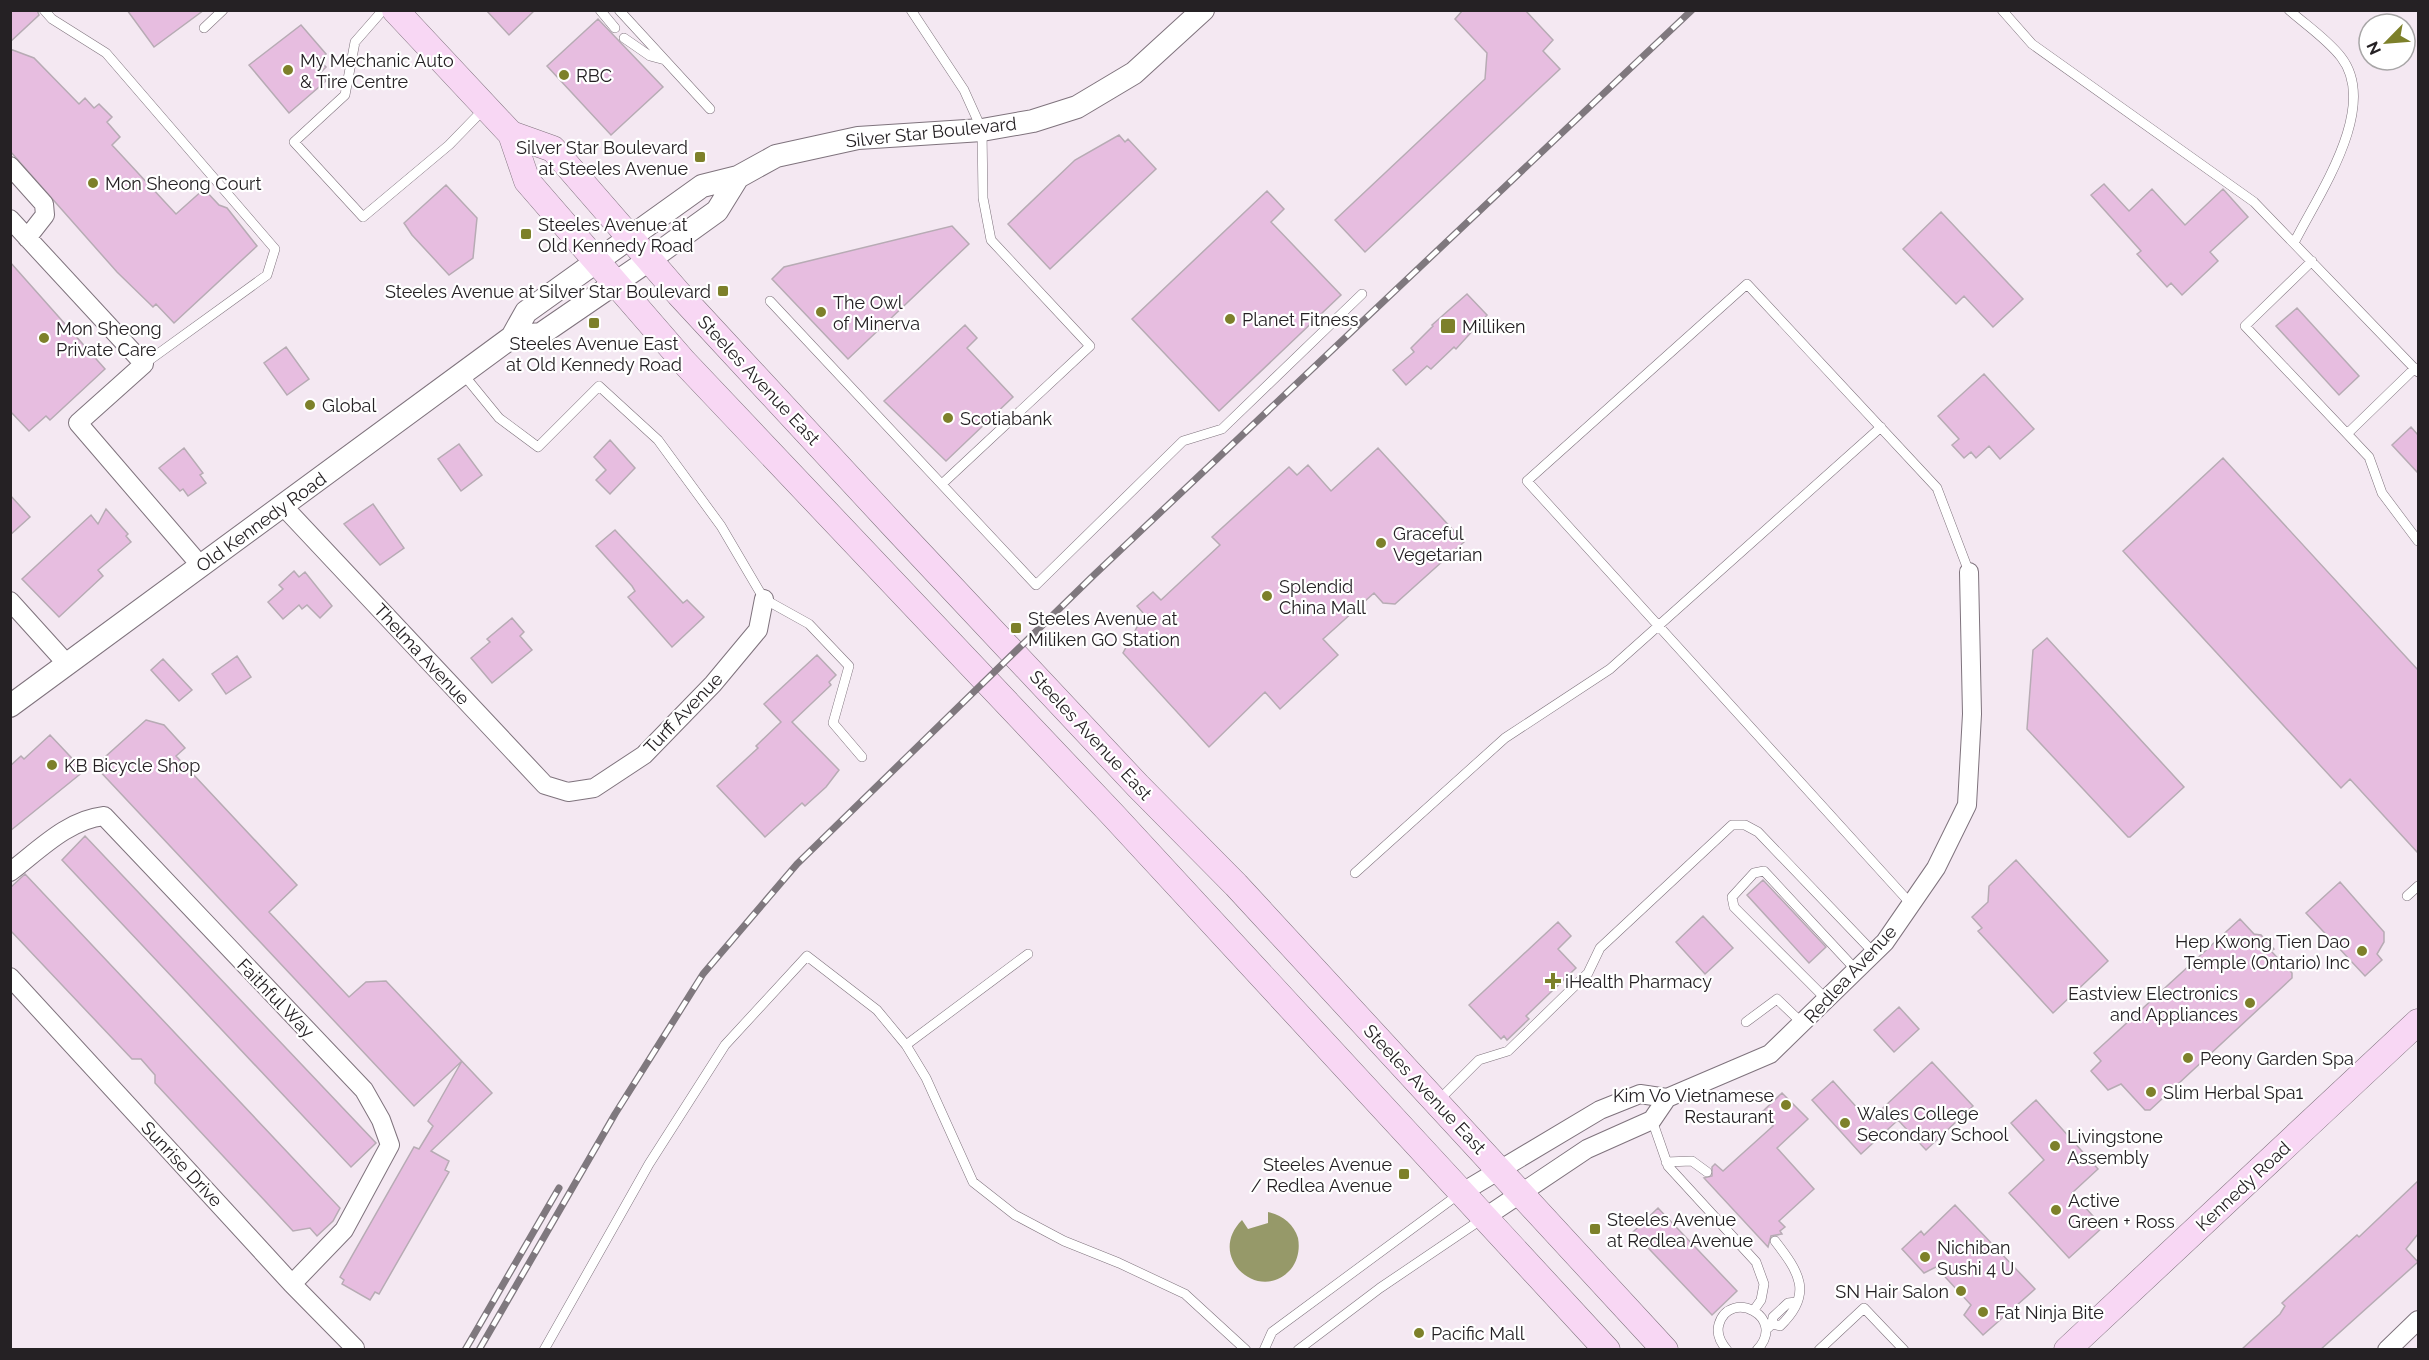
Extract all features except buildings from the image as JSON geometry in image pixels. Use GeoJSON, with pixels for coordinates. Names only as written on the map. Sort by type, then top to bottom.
{"type":"FeatureCollection","features":[{"type":"Feature","properties":{"kind":"main road","name":"Steeles Avenue East"},"geometry":{"type":"LineString","coordinates":[[394,11],[511,135],[527,181],[692,370],[1113,815],[1607,1350]]}},
{"type":"Feature","properties":{"kind":"main road","name":"Steeles Avenue East"},"geometry":{"type":"LineString","coordinates":[[511,135],[553,149],[649,260],[884,516],[1138,786],[1244,894],[1665,1350]]}},
{"type":"Feature","properties":{"kind":"main road","name":"Kennedy Road"},"geometry":{"type":"LineString","coordinates":[[2067,1350],[2418,1022]]}},
{"type":"Feature","properties":{"kind":"street","name":"Silver Star Boulevard"},"geometry":{"type":"LineString","coordinates":[[596,261],[702,186],[738,177],[776,156],[858,138],[982,130],[1033,120],[1077,107],[1134,73],[1203,10]]}},
{"type":"Feature","properties":{"kind":"street"},"geometry":{"type":"LineString","coordinates":[[10,166],[44,204],[45,215],[27,238]]}},
{"type":"Feature","properties":{"kind":"street","name":"Silver Star Boulevard"},"geometry":{"type":"LineString","coordinates":[[649,260],[717,211],[738,177]]}},
{"type":"Feature","properties":{"kind":"street"},"geometry":{"type":"LineString","coordinates":[[10,219],[144,364],[78,423],[201,566]]}},
{"type":"Feature","properties":{"kind":"street"},"geometry":{"type":"LineString","coordinates":[[512,337],[541,334],[649,260]]}},
{"type":"Feature","properties":{"kind":"street","name":"Old Kennedy Road"},"geometry":{"type":"LineString","coordinates":[[10,706],[512,337],[526,312],[596,261]]}},
{"type":"Feature","properties":{"kind":"street","name":"Thelma Avenue"},"geometry":{"type":"LineString","coordinates":[[283,506],[545,785],[568,792]]}},
{"type":"Feature","properties":{"kind":"street","name":"Redlea Avenue"},"geometry":{"type":"LineString","coordinates":[[1461,1193],[1555,1135],[1620,1102],[1640,1094],[1667,1098],[1770,1054],[1885,942],[1935,868],[1967,805],[1972,714],[1969,572]]}},
{"type":"Feature","properties":{"kind":"street","name":"Turff Avenue"},"geometry":{"type":"LineString","coordinates":[[568,792],[594,788],[644,754],[713,684],[758,630],[764,599]]}},
{"type":"Feature","properties":{"kind":"street"},"geometry":{"type":"LineString","coordinates":[[10,601],[68,664]]}},
{"type":"Feature","properties":{"kind":"street","name":"Faithful Way"},"geometry":{"type":"LineString","coordinates":[[10,872],[68,828],[89,818],[104,816],[364,1090],[381,1120],[390,1145],[344,1230],[292,1284]]}},
{"type":"Feature","properties":{"kind":"street","name":"Sunrise Drive"},"geometry":{"type":"LineString","coordinates":[[10,977],[292,1284],[355,1348]]}},
{"type":"Feature","properties":{"kind":"street"},"geometry":{"type":"LineString","coordinates":[[1484,1218],[1587,1149],[1652,1120],[1667,1098]]}},
{"type":"Feature","properties":{"kind":"street"},"geometry":{"type":"LineString","coordinates":[[2387,1350],[2418,1320]]}},
{"type":"Feature","properties":{"kind":"lane"},"geometry":{"type":"LineString","coordinates":[[44,10],[52,19],[106,53],[275,249],[267,275],[144,364]]}},
{"type":"Feature","properties":{"kind":"lane"},"geometry":{"type":"LineString","coordinates":[[204,28],[224,10]]}},
{"type":"Feature","properties":{"kind":"lane"},"geometry":{"type":"LineString","coordinates":[[600,10],[615,28]]}},
{"type":"Feature","properties":{"kind":"lane"},"geometry":{"type":"LineString","coordinates":[[619,10],[710,109]]}},
{"type":"Feature","properties":{"kind":"lane"},"geometry":{"type":"LineString","coordinates":[[911,10],[964,90],[982,130],[983,198],[991,240],[1090,346],[942,484]]}},
{"type":"Feature","properties":{"kind":"lane"},"geometry":{"type":"LineString","coordinates":[[2002,10],[2031,44],[2254,202],[2417,370],[2348,433]]}},
{"type":"Feature","properties":{"kind":"lane"},"geometry":{"type":"LineString","coordinates":[[2289,10],[2341,57],[2355,83],[2352,119],[2336,159],[2294,243]]}},
{"type":"Feature","properties":{"kind":"lane"},"geometry":{"type":"LineString","coordinates":[[394,11],[355,42],[345,95],[294,142],[363,217],[449,145],[485,107]]}},
{"type":"Feature","properties":{"kind":"lane"},"geometry":{"type":"LineString","coordinates":[[624,38],[650,57],[665,60]]}},
{"type":"Feature","properties":{"kind":"lane"},"geometry":{"type":"LineString","coordinates":[[2312,261],[2245,326],[2369,457],[2382,493],[2418,541]]}},
{"type":"Feature","properties":{"kind":"lane"},"geometry":{"type":"LineString","coordinates":[[1911,904],[1527,481],[1747,284],[1937,488],[1969,572]]}},
{"type":"Feature","properties":{"kind":"lane"},"geometry":{"type":"LineString","coordinates":[[770,301],[1035,585],[1183,441],[1222,429],[1362,294]]}},
{"type":"Feature","properties":{"kind":"lane"},"geometry":{"type":"LineString","coordinates":[[463,374],[499,418],[538,447],[599,386],[658,440],[721,526],[764,599],[809,624],[849,666],[833,723],[862,758]]}},
{"type":"Feature","properties":{"kind":"lane"},"geometry":{"type":"LineString","coordinates":[[1354,873],[1505,738],[1610,669],[1881,428]]}},
{"type":"Feature","properties":{"kind":"lane"},"geometry":{"type":"LineString","coordinates":[[1437,1101],[1479,1060],[1508,1051],[1588,973],[1600,948],[1732,825],[1745,825],[1758,832],[1874,953]]}},
{"type":"Feature","properties":{"kind":"lane"},"geometry":{"type":"LineString","coordinates":[[1826,999],[1734,907],[1732,897],[1754,873],[1764,871],[1856,970]]}},
{"type":"Feature","properties":{"kind":"lane"},"geometry":{"type":"LineString","coordinates":[[2407,896],[2418,886]]}},
{"type":"Feature","properties":{"kind":"lane"},"geometry":{"type":"LineString","coordinates":[[906,1045],[1028,954]]}},
{"type":"Feature","properties":{"kind":"lane"},"geometry":{"type":"LineString","coordinates":[[544,1350],[650,1164],[726,1044],[807,956],[877,1010],[906,1045],[926,1078],[973,1182],[1024,1220],[1064,1241],[1119,1263],[1185,1294],[1246,1350]]}},
{"type":"Feature","properties":{"kind":"lane"},"geometry":{"type":"LineString","coordinates":[[1746,1022],[1777,999],[1803,1024]]}},
{"type":"Feature","properties":{"kind":"lane"},"geometry":{"type":"LineString","coordinates":[[1652,1120],[1666,1162],[1756,1262],[1764,1284],[1761,1300],[1754,1310]]}},
{"type":"Feature","properties":{"kind":"lane"},"geometry":{"type":"LineString","coordinates":[[1666,1162],[1692,1161],[1707,1172]]}},
{"type":"Feature","properties":{"kind":"lane"},"geometry":{"type":"LineString","coordinates":[[1264,1350],[1272,1332],[1461,1193]]}},
{"type":"Feature","properties":{"kind":"lane"},"geometry":{"type":"LineString","coordinates":[[1298,1350],[1380,1288],[1484,1218]]}},
{"type":"Feature","properties":{"kind":"lane"},"geometry":{"type":"LineString","coordinates":[[1756,1350],[1765,1338],[1773,1317],[1788,1303],[1796,1302],[1799,1284],[1796,1270],[1774,1241]]}},
{"type":"Feature","properties":{"kind":"lane"},"geometry":{"type":"LineString","coordinates":[[1727,1350],[1719,1336],[1718,1328],[1725,1314],[1739,1307],[1754,1310],[1769,1327]]}},
{"type":"Feature","properties":{"kind":"lane"},"geometry":{"type":"LineString","coordinates":[[1819,1350],[1864,1308],[1904,1350]]}},
{"type":"Feature","properties":{"kind":"shaded area"},"geometry":{"type":"Polygon","coordinates":[[[1268,1212],[1278,1215],[1290,1224],[1296,1233],[1299,1246],[1297,1258],[1291,1269],[1278,1279],[1265,1282],[1252,1279],[1241,1272],[1233,1261],[1230,1248],[1232,1234],[1242,1220],[1248,1229],[1268,1223],[1268,1212]]]}},
{"type":"Feature","properties":{"kind":"railway"},"geometry":{"type":"LineString","coordinates":[[479,1350],[615,1114],[703,974],[797,864],[1094,575],[1692,10]]}},
{"type":"Feature","properties":{"kind":"railway"},"geometry":{"type":"LineString","coordinates":[[465,1350],[559,1188]]}},
{"type":"Feature","properties":{"kind":"place","name":"My Mechanic Auto & Tire Centre"},"geometry":{"type":"Point","coordinates":[288,70]}},
{"type":"Feature","properties":{"kind":"place","name":"RBC"},"geometry":{"type":"Point","coordinates":[564,75]}},
{"type":"Feature","properties":{"kind":"place","name":"Silver Star Boulevard at Steeles Avenue"},"geometry":{"type":"Point","coordinates":[700,157]}},
{"type":"Feature","properties":{"kind":"place","name":"Mon Sheong Court"},"geometry":{"type":"Point","coordinates":[93,183]}},
{"type":"Feature","properties":{"kind":"place","name":"Steeles Avenue at Old Kennedy Road"},"geometry":{"type":"Point","coordinates":[526,234]}},
{"type":"Feature","properties":{"kind":"place","name":"Steeles Avenue at Silver Star Boulevard"},"geometry":{"type":"Point","coordinates":[723,291]}},
{"type":"Feature","properties":{"kind":"place","name":"The Owl of Minerva"},"geometry":{"type":"Point","coordinates":[821,312]}},
{"type":"Feature","properties":{"kind":"place","name":"Planet Fitness"},"geometry":{"type":"Point","coordinates":[1230,319]}},
{"type":"Feature","properties":{"kind":"place","name":"Steeles Avenue East at Old Kennedy Road"},"geometry":{"type":"Point","coordinates":[594,323]}},
{"type":"Feature","properties":{"kind":"place","name":"Milliken"},"geometry":{"type":"Point","coordinates":[1448,326]}},
{"type":"Feature","properties":{"kind":"place","name":"Mon Sheong Private Care"},"geometry":{"type":"Point","coordinates":[44,338]}},
{"type":"Feature","properties":{"kind":"place","name":"Global"},"geometry":{"type":"Point","coordinates":[310,405]}},
{"type":"Feature","properties":{"kind":"place","name":"Scotiabank"},"geometry":{"type":"Point","coordinates":[948,418]}},
{"type":"Feature","properties":{"kind":"place","name":"Graceful Vegetarian"},"geometry":{"type":"Point","coordinates":[1381,543]}},
{"type":"Feature","properties":{"kind":"place","name":"Splendid China Mall"},"geometry":{"type":"Point","coordinates":[1267,596]}},
{"type":"Feature","properties":{"kind":"place","name":"Steeles Avenue at Miliken GO Station"},"geometry":{"type":"Point","coordinates":[1016,628]}},
{"type":"Feature","properties":{"kind":"place","name":"KB Bicycle Shop"},"geometry":{"type":"Point","coordinates":[52,765]}},
{"type":"Feature","properties":{"kind":"place","name":"Hep Kwong Tien Dao Temple (Ontario) Inc"},"geometry":{"type":"Point","coordinates":[2362,951]}},
{"type":"Feature","properties":{"kind":"place","name":"iHealth Pharmacy"},"geometry":{"type":"Point","coordinates":[1553,981]}},
{"type":"Feature","properties":{"kind":"place","name":"Eastview Electronics and Appliances"},"geometry":{"type":"Point","coordinates":[2250,1003]}},
{"type":"Feature","properties":{"kind":"place","name":"Peony Garden Spa"},"geometry":{"type":"Point","coordinates":[2188,1058]}},
{"type":"Feature","properties":{"kind":"place","name":"Slim Herbal Spa1"},"geometry":{"type":"Point","coordinates":[2151,1092]}},
{"type":"Feature","properties":{"kind":"place","name":"Kim Vo Vietnamese Restaurant"},"geometry":{"type":"Point","coordinates":[1786,1105]}},
{"type":"Feature","properties":{"kind":"place","name":"Wales College Secondary School"},"geometry":{"type":"Point","coordinates":[1845,1123]}},
{"type":"Feature","properties":{"kind":"place","name":"Livingstone Assembly"},"geometry":{"type":"Point","coordinates":[2055,1146]}},
{"type":"Feature","properties":{"kind":"place","name":"Steeles Avenue / Redlea Avenue"},"geometry":{"type":"Point","coordinates":[1404,1174]}},
{"type":"Feature","properties":{"kind":"place","name":"Active Green + Ross"},"geometry":{"type":"Point","coordinates":[2056,1210]}},
{"type":"Feature","properties":{"kind":"place","name":"Steeles Avenue at Redlea Avenue"},"geometry":{"type":"Point","coordinates":[1595,1229]}},
{"type":"Feature","properties":{"kind":"place","name":"Nichiban Sushi 4 U"},"geometry":{"type":"Point","coordinates":[1925,1257]}},
{"type":"Feature","properties":{"kind":"place","name":"SN Hair Salon"},"geometry":{"type":"Point","coordinates":[1961,1291]}},
{"type":"Feature","properties":{"kind":"place","name":"Fat Ninja Bite"},"geometry":{"type":"Point","coordinates":[1983,1312]}},
{"type":"Feature","properties":{"kind":"place","name":"Pacific Mall"},"geometry":{"type":"Point","coordinates":[1419,1333]}}]}
